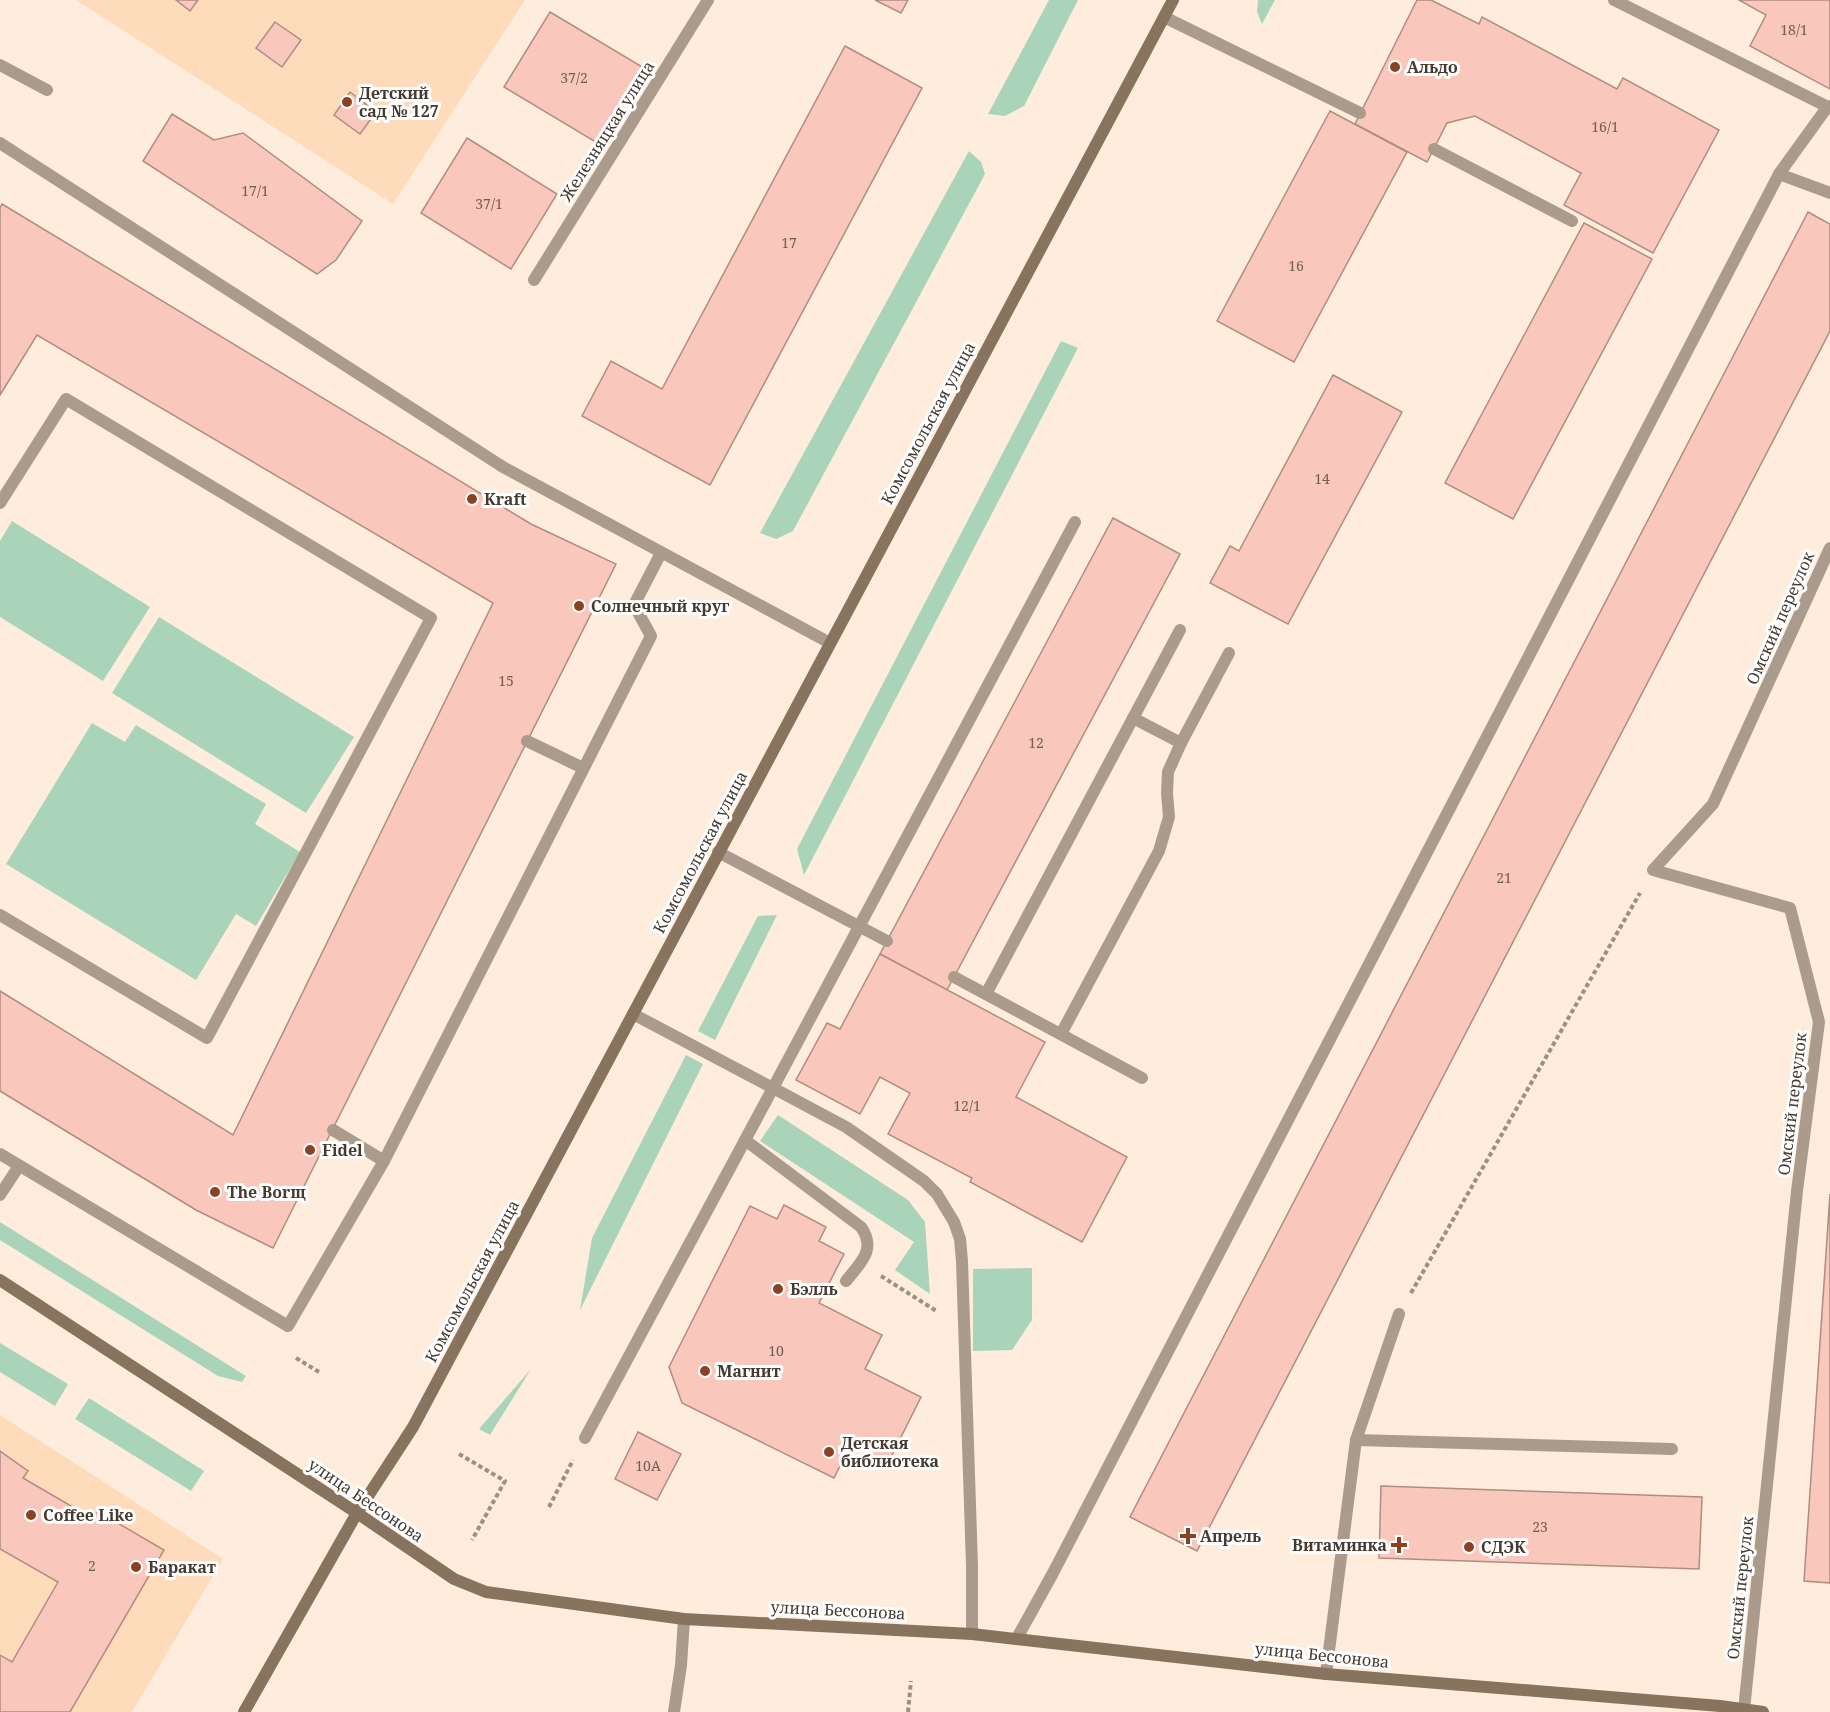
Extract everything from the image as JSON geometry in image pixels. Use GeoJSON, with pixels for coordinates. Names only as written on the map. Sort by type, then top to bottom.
{"type":"FeatureCollection","features":[{"type":"Feature","properties":{"kind":"main road","name":"Комсомольская улица"},"geometry":{"type":"LineString","coordinates":[[244,1712],[357,1513],[413,1427],[1173,0]]}},
{"type":"Feature","properties":{"kind":"main road","name":"улица Бессонова"},"geometry":{"type":"LineString","coordinates":[[0,1280],[454,1579],[486,1592],[684,1618],[972,1634],[1326,1674],[1763,1712]]}},
{"type":"Feature","properties":{"kind":"street","name":"Железняцкая улица"},"geometry":{"type":"LineString","coordinates":[[534,280],[708,0]]}},
{"type":"Feature","properties":{"kind":"street"},"geometry":{"type":"LineString","coordinates":[[1017,1638],[1064,1552],[1779,174],[1829,107],[1614,0]]}},
{"type":"Feature","properties":{"kind":"street"},"geometry":{"type":"LineString","coordinates":[[1164,17],[1260,62],[1360,113]]}},
{"type":"Feature","properties":{"kind":"street"},"geometry":{"type":"LineString","coordinates":[[0,64],[47,90]]}},
{"type":"Feature","properties":{"kind":"street"},"geometry":{"type":"LineString","coordinates":[[0,143],[503,467],[830,643]]}},
{"type":"Feature","properties":{"kind":"street"},"geometry":{"type":"LineString","coordinates":[[1434,149],[1572,221]]}},
{"type":"Feature","properties":{"kind":"street"},"geometry":{"type":"LineString","coordinates":[[1779,174],[1830,194]]}},
{"type":"Feature","properties":{"kind":"street"},"geometry":{"type":"LineString","coordinates":[[0,503],[66,399],[431,618],[207,1038],[0,915]]}},
{"type":"Feature","properties":{"kind":"street"},"geometry":{"type":"LineString","coordinates":[[585,1438],[1075,522]]}},
{"type":"Feature","properties":{"kind":"street","name":"Омский переулок"},"geometry":{"type":"LineString","coordinates":[[1744,1710],[1796,1203],[1819,1022],[1790,908],[1653,870],[1713,804],[1830,548]]}},
{"type":"Feature","properties":{"kind":"street"},"geometry":{"type":"LineString","coordinates":[[0,1154],[288,1326],[384,1161],[651,636],[634,605],[661,553]]}},
{"type":"Feature","properties":{"kind":"street"},"geometry":{"type":"LineString","coordinates":[[986,994],[1180,630]]}},
{"type":"Feature","properties":{"kind":"street"},"geometry":{"type":"LineString","coordinates":[[1061,1034],[1159,850],[1169,817],[1168,772],[1229,653]]}},
{"type":"Feature","properties":{"kind":"street"},"geometry":{"type":"LineString","coordinates":[[1133,718],[1181,743]]}},
{"type":"Feature","properties":{"kind":"street"},"geometry":{"type":"LineString","coordinates":[[527,741],[583,768]]}},
{"type":"Feature","properties":{"kind":"street"},"geometry":{"type":"LineString","coordinates":[[718,852],[887,941]]}},
{"type":"Feature","properties":{"kind":"street"},"geometry":{"type":"LineString","coordinates":[[954,977],[1142,1077]]}},
{"type":"Feature","properties":{"kind":"street"},"geometry":{"type":"LineString","coordinates":[[633,1014],[846,1127],[924,1180],[937,1194],[954,1222],[960,1239],[962,1261],[972,1566],[972,1634]]}},
{"type":"Feature","properties":{"kind":"street"},"geometry":{"type":"LineString","coordinates":[[333,1130],[384,1161]]}},
{"type":"Feature","properties":{"kind":"street"},"geometry":{"type":"LineString","coordinates":[[745,1140],[861,1227],[868,1240],[867,1254],[846,1281]]}},
{"type":"Feature","properties":{"kind":"street"},"geometry":{"type":"LineString","coordinates":[[0,1196],[19,1166]]}},
{"type":"Feature","properties":{"kind":"street"},"geometry":{"type":"LineString","coordinates":[[1326,1674],[1356,1440],[1399,1314]]}},
{"type":"Feature","properties":{"kind":"street"},"geometry":{"type":"LineString","coordinates":[[1356,1440],[1672,1449]]}},
{"type":"Feature","properties":{"kind":"street"},"geometry":{"type":"LineString","coordinates":[[674,1712],[681,1665],[684,1618]]}},
{"type":"Feature","properties":{"kind":"path"},"geometry":{"type":"LineString","coordinates":[[1399,1314],[1653,870]]}},
{"type":"Feature","properties":{"kind":"path"},"geometry":{"type":"LineString","coordinates":[[896,1285],[930,1306]]}},
{"type":"Feature","properties":{"kind":"path"},"geometry":{"type":"LineString","coordinates":[[296,1358],[319,1372]]}},
{"type":"Feature","properties":{"kind":"path"},"geometry":{"type":"LineString","coordinates":[[549,1507],[585,1438]]}},
{"type":"Feature","properties":{"kind":"path"},"geometry":{"type":"LineString","coordinates":[[459,1454],[505,1481],[472,1540]]}},
{"type":"Feature","properties":{"kind":"path"},"geometry":{"type":"LineString","coordinates":[[909,1712],[911,1681]]}},
{"type":"Feature","properties":{"kind":"shaded area","name":"Детский сад № 127"},"geometry":{"type":"Polygon","coordinates":[[[76,0],[525,0],[393,204],[76,0]]]}},
{"type":"Feature","properties":{"kind":"shaded area"},"geometry":{"type":"Polygon","coordinates":[[[0,1415],[223,1559],[132,1712],[0,1712],[0,1415]]]}},
{"type":"Feature","properties":{"kind":"green space"},"geometry":{"type":"Polygon","coordinates":[[[1049,0],[1078,0],[1024,106],[1005,116],[988,114],[1049,0]]]}},
{"type":"Feature","properties":{"kind":"green space"},"geometry":{"type":"Polygon","coordinates":[[[1258,0],[1275,0],[1262,24],[1257,12],[1258,0]]]}},
{"type":"Feature","properties":{"kind":"green space"},"geometry":{"type":"Polygon","coordinates":[[[969,151],[981,162],[985,174],[793,531],[776,539],[760,533],[969,151]]]}},
{"type":"Feature","properties":{"kind":"green space"},"geometry":{"type":"Polygon","coordinates":[[[1061,341],[1078,348],[804,875],[797,849],[1061,341]]]}},
{"type":"Feature","properties":{"kind":"green space"},"geometry":{"type":"Polygon","coordinates":[[[12,521],[150,607],[103,681],[0,617],[0,541],[12,521]]]}},
{"type":"Feature","properties":{"kind":"green space"},"geometry":{"type":"Polygon","coordinates":[[[159,617],[354,737],[306,813],[112,693],[159,617]]]}},
{"type":"Feature","properties":{"kind":"green space"},"geometry":{"type":"Polygon","coordinates":[[[92,723],[125,742],[136,725],[266,804],[255,824],[300,852],[256,926],[236,914],[196,980],[6,864],[92,723]]]}},
{"type":"Feature","properties":{"kind":"green space"},"geometry":{"type":"Polygon","coordinates":[[[777,915],[715,1040],[698,1031],[758,916],[777,915]]]}},
{"type":"Feature","properties":{"kind":"green space"},"geometry":{"type":"Polygon","coordinates":[[[686,1055],[703,1064],[580,1310],[592,1238],[686,1055]]]}},
{"type":"Feature","properties":{"kind":"green space"},"geometry":{"type":"Polygon","coordinates":[[[778,1115],[908,1200],[925,1222],[930,1294],[895,1270],[914,1242],[760,1141],[778,1115]]]}},
{"type":"Feature","properties":{"kind":"green space"},"geometry":{"type":"Polygon","coordinates":[[[0,1222],[246,1376],[242,1382],[218,1376],[0,1240],[0,1222]]]}},
{"type":"Feature","properties":{"kind":"green space"},"geometry":{"type":"Polygon","coordinates":[[[1032,1268],[1032,1320],[1012,1350],[973,1351],[973,1269],[1032,1268]]]}},
{"type":"Feature","properties":{"kind":"green space"},"geometry":{"type":"Polygon","coordinates":[[[0,1343],[68,1384],[55,1406],[0,1372],[0,1343]]]}},
{"type":"Feature","properties":{"kind":"green space"},"geometry":{"type":"Polygon","coordinates":[[[531,1369],[490,1435],[479,1429],[531,1369]]]}},
{"type":"Feature","properties":{"kind":"green space"},"geometry":{"type":"Polygon","coordinates":[[[89,1398],[204,1471],[191,1491],[75,1419],[89,1398]]]}},
{"type":"Feature","properties":{"kind":"building"},"geometry":{"type":"Polygon","coordinates":[[[176,0],[198,0],[190,11],[176,0]]]}},
{"type":"Feature","properties":{"kind":"building"},"geometry":{"type":"Polygon","coordinates":[[[875,0],[908,0],[901,13],[875,0]]]}},
{"type":"Feature","properties":{"kind":"building"},"geometry":{"type":"Polygon","coordinates":[[[1417,0],[1431,0],[1479,24],[1482,17],[1617,89],[1623,78],[1719,130],[1653,253],[1564,205],[1581,173],[1475,116],[1447,123],[1427,162],[1355,124],[1417,0]]]}},
{"type":"Feature","properties":{"kind":"building"},"geometry":{"type":"Polygon","coordinates":[[[1739,0],[1830,0],[1830,89],[1750,46],[1766,15],[1739,0]]]}},
{"type":"Feature","properties":{"kind":"building"},"geometry":{"type":"Polygon","coordinates":[[[550,12],[644,68],[599,144],[504,87],[550,12]]]}},
{"type":"Feature","properties":{"kind":"building"},"geometry":{"type":"Polygon","coordinates":[[[275,22],[301,40],[282,67],[256,48],[275,22]]]}},
{"type":"Feature","properties":{"kind":"building"},"geometry":{"type":"Polygon","coordinates":[[[845,46],[922,88],[710,485],[582,416],[611,361],[662,389],[845,46]]]}},
{"type":"Feature","properties":{"kind":"building"},"geometry":{"type":"Polygon","coordinates":[[[350,92],[376,112],[360,134],[334,115],[350,92]]]}},
{"type":"Feature","properties":{"kind":"building"},"geometry":{"type":"Polygon","coordinates":[[[1330,111],[1407,152],[1294,362],[1217,321],[1330,111]]]}},
{"type":"Feature","properties":{"kind":"building"},"geometry":{"type":"Polygon","coordinates":[[[172,114],[214,140],[243,133],[362,221],[336,260],[317,274],[143,161],[172,114]]]}},
{"type":"Feature","properties":{"kind":"building"},"geometry":{"type":"Polygon","coordinates":[[[467,138],[557,194],[511,269],[421,213],[467,138]]]}},
{"type":"Feature","properties":{"kind":"building"},"geometry":{"type":"Polygon","coordinates":[[[2,204],[531,524],[616,564],[273,1248],[196,1210],[0,1091],[0,991],[233,1135],[493,603],[37,335],[0,395],[0,208],[2,204]]]}},
{"type":"Feature","properties":{"kind":"building"},"geometry":{"type":"Polygon","coordinates":[[[1808,212],[1830,224],[1830,331],[1197,1551],[1130,1517],[1808,212]]]}},
{"type":"Feature","properties":{"kind":"building"},"geometry":{"type":"Polygon","coordinates":[[[1584,223],[1652,259],[1513,519],[1445,483],[1584,223]]]}},
{"type":"Feature","properties":{"kind":"building"},"geometry":{"type":"Polygon","coordinates":[[[1333,375],[1402,412],[1288,624],[1210,583],[1230,546],[1239,551],[1333,375]]]}},
{"type":"Feature","properties":{"kind":"building"},"geometry":{"type":"Polygon","coordinates":[[[1113,518],[1180,554],[947,990],[880,954],[1113,518]]]}},
{"type":"Feature","properties":{"kind":"building"},"geometry":{"type":"Polygon","coordinates":[[[880,954],[1045,1042],[1016,1097],[1127,1157],[1082,1242],[970,1182],[972,1178],[888,1134],[910,1093],[880,1077],[860,1114],[796,1080],[827,1023],[840,1029],[880,954]]]}},
{"type":"Feature","properties":{"kind":"building"},"geometry":{"type":"Polygon","coordinates":[[[1830,1194],[1830,1583],[1804,1581],[1830,1194]]]}},
{"type":"Feature","properties":{"kind":"building"},"geometry":{"type":"Polygon","coordinates":[[[784,1205],[826,1227],[819,1241],[844,1254],[819,1303],[882,1335],[865,1369],[921,1397],[888,1463],[851,1444],[834,1478],[682,1403],[669,1367],[750,1206],[777,1219],[784,1205]]]}},
{"type":"Feature","properties":{"kind":"building"},"geometry":{"type":"Polygon","coordinates":[[[638,1432],[681,1454],[657,1500],[615,1479],[638,1432]]]}},
{"type":"Feature","properties":{"kind":"building"},"geometry":{"type":"Polygon","coordinates":[[[0,1451],[28,1471],[23,1478],[93,1519],[97,1511],[164,1550],[70,1712],[0,1712],[0,1655],[12,1662],[58,1582],[0,1549],[0,1451]]]}},
{"type":"Feature","properties":{"kind":"building"},"geometry":{"type":"Polygon","coordinates":[[[1381,1486],[1702,1497],[1699,1569],[1379,1558],[1381,1486]]]}},
{"type":"Feature","properties":{"kind":"place","name":"Альдо"},"geometry":{"type":"Point","coordinates":[1395,67]}},
{"type":"Feature","properties":{"kind":"place","name":"Детский сад № 127"},"geometry":{"type":"Point","coordinates":[347,102]}},
{"type":"Feature","properties":{"kind":"place","name":"Kraft"},"geometry":{"type":"Point","coordinates":[472,499]}},
{"type":"Feature","properties":{"kind":"place","name":"Солнечный круг"},"geometry":{"type":"Point","coordinates":[579,606]}},
{"type":"Feature","properties":{"kind":"place","name":"Fidel"},"geometry":{"type":"Point","coordinates":[310,1150]}},
{"type":"Feature","properties":{"kind":"place","name":"The Borщ"},"geometry":{"type":"Point","coordinates":[215,1192]}},
{"type":"Feature","properties":{"kind":"place","name":"Бэлль"},"geometry":{"type":"Point","coordinates":[778,1289]}},
{"type":"Feature","properties":{"kind":"place","name":"Магнит"},"geometry":{"type":"Point","coordinates":[705,1371]}},
{"type":"Feature","properties":{"kind":"place","name":"Детская библиотека"},"geometry":{"type":"Point","coordinates":[829,1452]}},
{"type":"Feature","properties":{"kind":"place","name":"Coffee Like"},"geometry":{"type":"Point","coordinates":[31,1515]}},
{"type":"Feature","properties":{"kind":"place","name":"Апрель"},"geometry":{"type":"Point","coordinates":[1188,1536]}},
{"type":"Feature","properties":{"kind":"place","name":"Витаминка"},"geometry":{"type":"Point","coordinates":[1399,1545]}},
{"type":"Feature","properties":{"kind":"place","name":"СДЭК"},"geometry":{"type":"Point","coordinates":[1469,1547]}},
{"type":"Feature","properties":{"kind":"place","name":"Баракат"},"geometry":{"type":"Point","coordinates":[136,1567]}}]}
